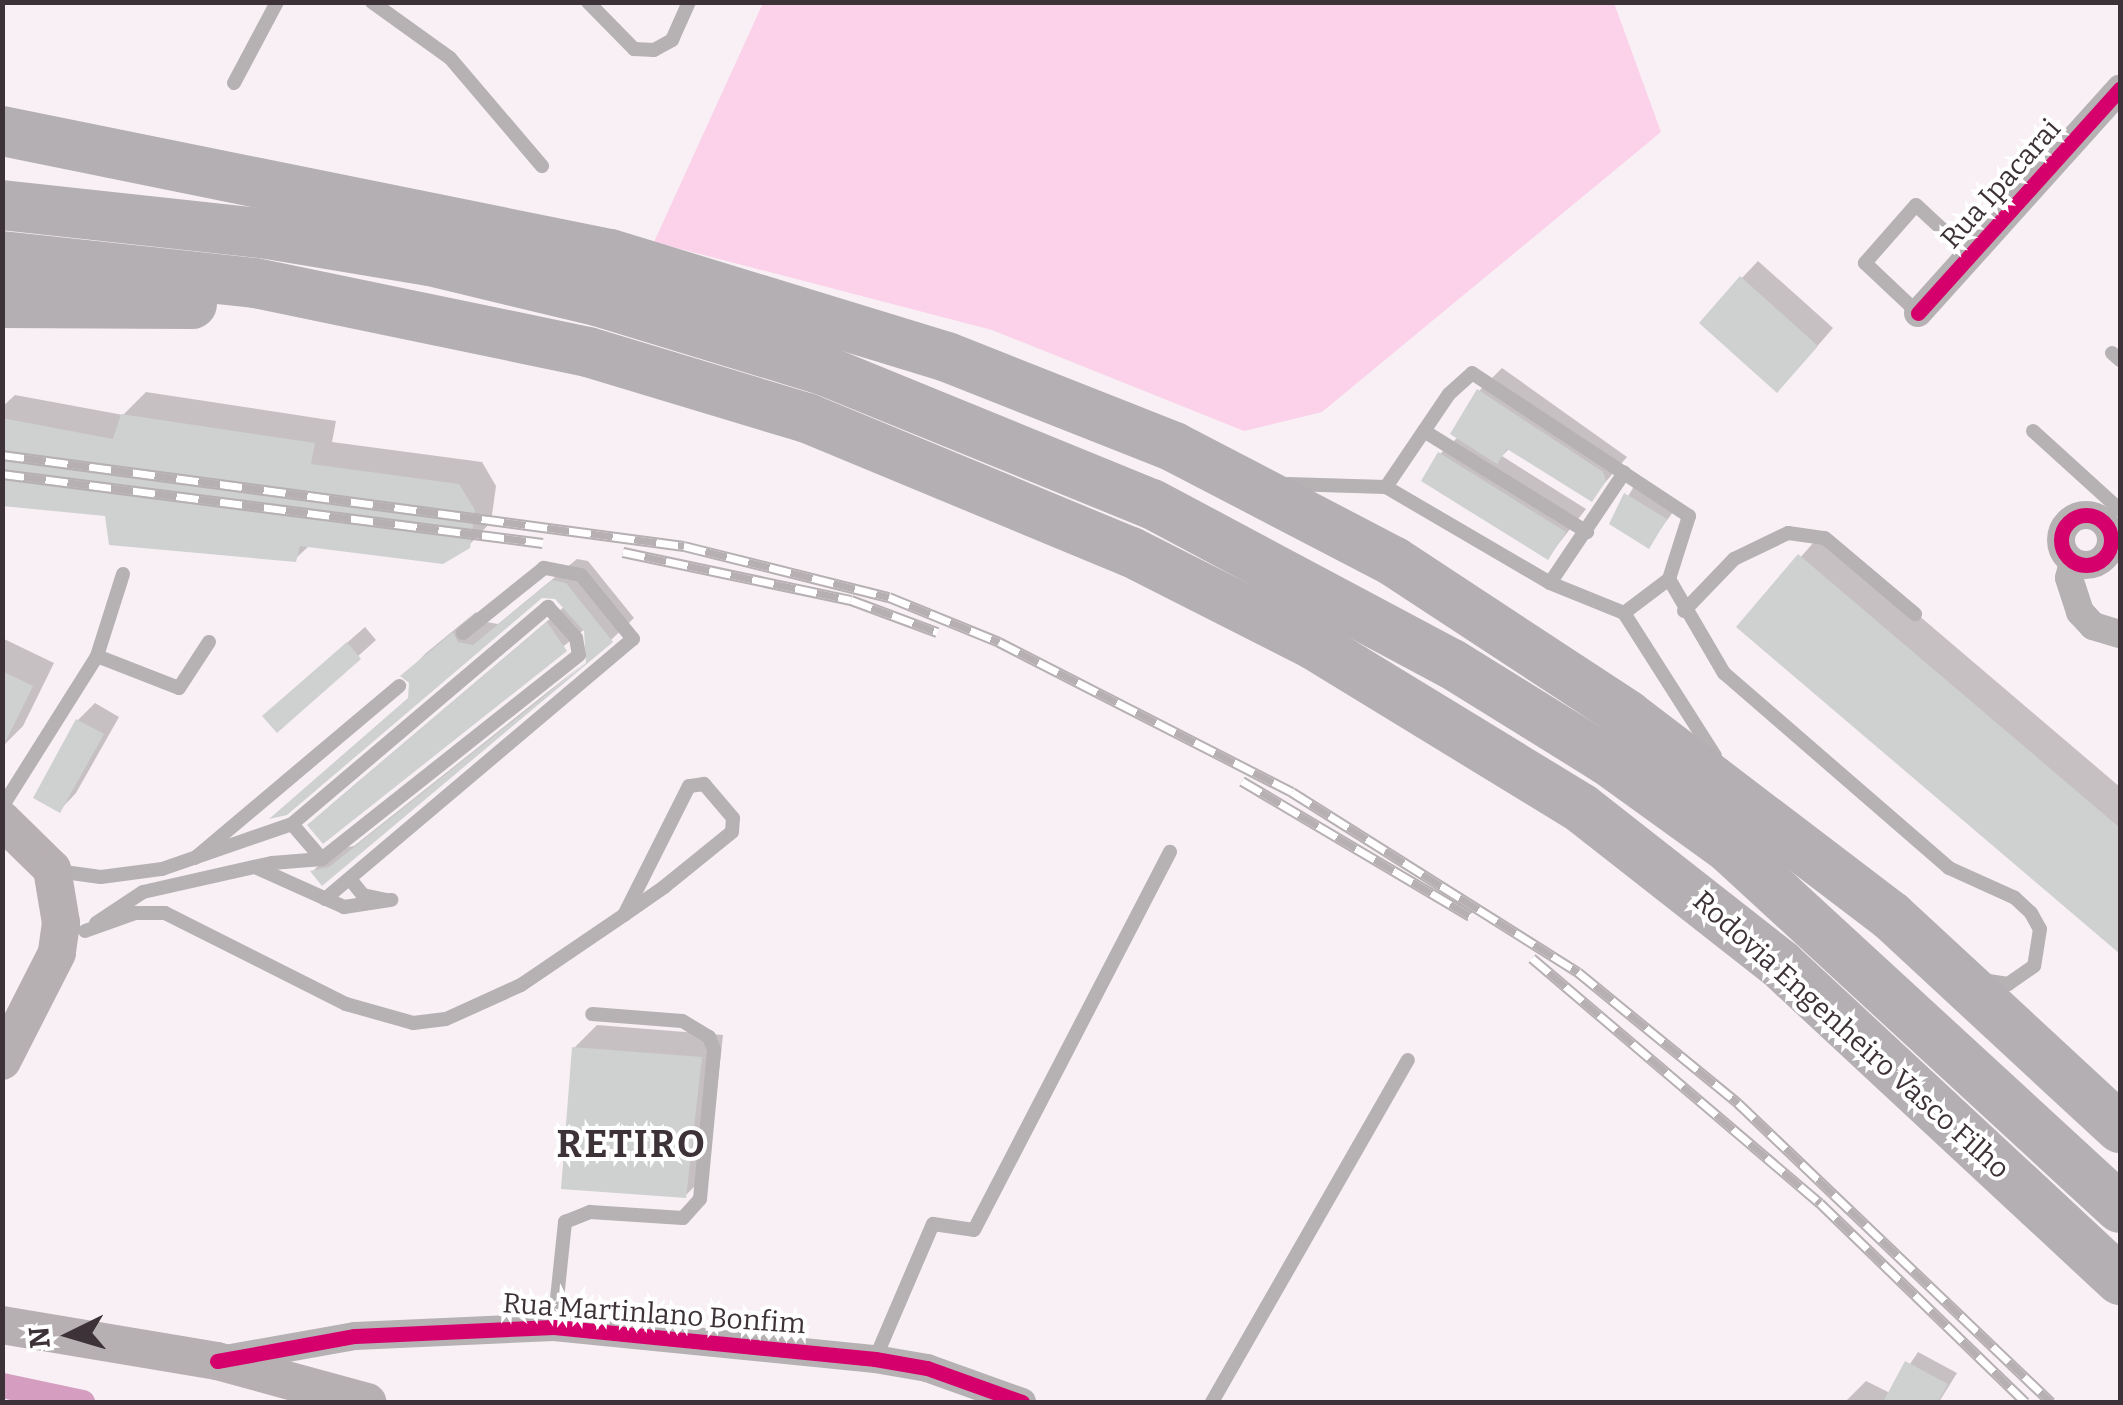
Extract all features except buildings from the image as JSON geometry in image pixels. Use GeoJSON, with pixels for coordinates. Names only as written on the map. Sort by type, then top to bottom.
{"type":"FeatureCollection","features":[{"type":"Feature","properties":{"kind":"highway"},"geometry":{"type":"LineString","coordinates":[[2,132],[433,214],[709,282],[1056,396],[1236,478],[1376,552],[1486,620],[1756,808],[1961,976],[2120,1128]]}},
{"type":"Feature","properties":{"kind":"highway","name":"Rodovia Engenheiro Vasco Filho"},"geometry":{"type":"LineString","coordinates":[[2,205],[268,234],[430,261],[597,301],[823,370],[1152,504],[1452,664],[1607,760],[1729,848],[2120,1208]]}},
{"type":"Feature","properties":{"kind":"highway","name":"Rodovia Engenheiro Vasco Filho"},"geometry":{"type":"LineString","coordinates":[[2,256],[255,283],[420,314],[588,352],[808,418],[1018,500],[1314,645],[1494,750],[1699,897],[1869,1043],[2120,1280]]}},
{"type":"Feature","properties":{"kind":"highway"},"geometry":{"type":"LineString","coordinates":[[2,304],[102,300],[420,314]]}},
{"type":"Feature","properties":{"kind":"highway"},"geometry":{"type":"LineString","coordinates":[[1152,504],[1292,546],[1486,620]]}},
{"type":"Feature","properties":{"kind":"street","name":"Rua Ipacarai"},"geometry":{"type":"LineString","coordinates":[[1918,313],[2120,88]]}},
{"type":"Feature","properties":{"kind":"street"},"geometry":{"type":"LineString","coordinates":[[2072,562],[2069,578],[2080,612],[2093,626],[2120,634]]}},
{"type":"Feature","properties":{"kind":"street"},"geometry":{"type":"LineString","coordinates":[[2,820],[52,869],[71,942],[2,1061]]}},
{"type":"Feature","properties":{"kind":"street"},"geometry":{"type":"LineString","coordinates":[[2,1325],[217,1361],[367,1402]]}},
{"type":"Feature","properties":{"kind":"street","name":"Rua Martinlano Bonfim"},"geometry":{"type":"LineString","coordinates":[[217,1361],[355,1336],[554,1327],[875,1359],[927,1368],[1022,1402]]}},
{"type":"Feature","properties":{"kind":"lane"},"geometry":{"type":"LineString","coordinates":[[234,83],[277,2]]}},
{"type":"Feature","properties":{"kind":"lane"},"geometry":{"type":"LineString","coordinates":[[372,2],[450,58],[542,166]]}},
{"type":"Feature","properties":{"kind":"lane"},"geometry":{"type":"LineString","coordinates":[[588,2],[634,49],[654,50],[672,40],[689,2]]}},
{"type":"Feature","properties":{"kind":"lane"},"geometry":{"type":"LineString","coordinates":[[1918,313],[1865,264],[1916,205],[1970,256]]}},
{"type":"Feature","properties":{"kind":"lane"},"geometry":{"type":"LineString","coordinates":[[1386,487],[1424,431],[1472,372],[1689,516],[1669,579],[1624,613]]}},
{"type":"Feature","properties":{"kind":"lane"},"geometry":{"type":"LineString","coordinates":[[1424,431],[1586,532]]}},
{"type":"Feature","properties":{"kind":"lane"},"geometry":{"type":"LineString","coordinates":[[2034,432],[2120,510]]}},
{"type":"Feature","properties":{"kind":"lane"},"geometry":{"type":"LineString","coordinates":[[1550,583],[1624,473]]}},
{"type":"Feature","properties":{"kind":"lane"},"geometry":{"type":"LineString","coordinates":[[1236,478],[1386,487],[1550,583],[1624,613],[1703,741],[1756,808]]}},
{"type":"Feature","properties":{"kind":"lane"},"geometry":{"type":"LineString","coordinates":[[1684,611],[1734,559],[1788,533],[1825,538],[1915,614]]}},
{"type":"Feature","properties":{"kind":"lane"},"geometry":{"type":"LineString","coordinates":[[325,899],[633,638],[582,575],[544,568],[463,633]]}},
{"type":"Feature","properties":{"kind":"lane"},"geometry":{"type":"LineString","coordinates":[[2,807],[96,656],[123,574]]}},
{"type":"Feature","properties":{"kind":"lane"},"geometry":{"type":"LineString","coordinates":[[1669,579],[1684,611],[1724,673],[1757,708],[1950,868],[2015,898],[2031,913],[2041,948],[2022,979],[2008,984],[1961,976]]}},
{"type":"Feature","properties":{"kind":"lane"},"geometry":{"type":"LineString","coordinates":[[52,869],[102,877],[194,858],[292,824],[542,609],[557,611],[579,644],[573,661],[322,859],[255,866],[127,899],[71,942]]}},
{"type":"Feature","properties":{"kind":"lane"},"geometry":{"type":"LineString","coordinates":[[96,656],[180,688],[208,642]]}},
{"type":"Feature","properties":{"kind":"lane"},"geometry":{"type":"LineString","coordinates":[[194,858],[399,686]]}},
{"type":"Feature","properties":{"kind":"lane"},"geometry":{"type":"LineString","coordinates":[[71,942],[135,913],[179,919],[346,1004],[413,1023],[446,1019],[496,1000],[624,915],[732,832],[733,818],[704,784],[689,786],[624,915]]}},
{"type":"Feature","properties":{"kind":"lane"},"geometry":{"type":"LineString","coordinates":[[292,824],[322,859]]}},
{"type":"Feature","properties":{"kind":"lane"},"geometry":{"type":"LineString","coordinates":[[875,1359],[933,1224],[974,1230],[1170,852]]}},
{"type":"Feature","properties":{"kind":"lane"},"geometry":{"type":"LineString","coordinates":[[255,866],[325,899],[365,908],[391,900],[363,895],[350,879]]}},
{"type":"Feature","properties":{"kind":"lane"},"geometry":{"type":"LineString","coordinates":[[179,885],[165,898],[179,919]]}},
{"type":"Feature","properties":{"kind":"lane"},"geometry":{"type":"LineString","coordinates":[[554,1327],[565,1222],[590,1212],[683,1218],[700,1199],[714,1050],[708,1038],[682,1022],[592,1014]]}},
{"type":"Feature","properties":{"kind":"lane"},"geometry":{"type":"LineString","coordinates":[[1212,1402],[1408,1060]]}},
{"type":"Feature","properties":{"kind":"shaded area"},"geometry":{"type":"Polygon","coordinates":[[[763,3],[1614,3],[1661,132],[1322,412],[1244,431],[992,330],[654,242],[763,3]]]}},
{"type":"Feature","properties":{"kind":"waterway"},"geometry":{"type":"LineString","coordinates":[[2,1385],[82,1402]]}},
{"type":"Feature","properties":{"kind":"railway"},"geometry":{"type":"LineString","coordinates":[[2,455],[684,546],[889,597],[999,642],[1292,792],[1578,972],[1738,1103],[2051,1402]]}},
{"type":"Feature","properties":{"kind":"railway"},"geometry":{"type":"LineString","coordinates":[[2,474],[543,543]]}},
{"type":"Feature","properties":{"kind":"railway"},"geometry":{"type":"LineString","coordinates":[[623,552],[851,600],[937,632]]}},
{"type":"Feature","properties":{"kind":"railway"},"geometry":{"type":"LineString","coordinates":[[1242,781],[1470,916]]}},
{"type":"Feature","properties":{"kind":"railway"},"geometry":{"type":"LineString","coordinates":[[1532,958],[1820,1203],[2025,1402]]}},
{"type":"Feature","properties":{"kind":"cycle path"},"geometry":{"type":"LineString","coordinates":[[1918,313],[2120,89]]}},
{"type":"Feature","properties":{"kind":"cycle path"},"geometry":{"type":"LineString","coordinates":[[2086,515],[2104,522],[2111,540],[2104,558],[2086,565],[2068,558],[2061,540],[2068,522],[2086,515]]}},
{"type":"Feature","properties":{"kind":"cycle path"},"geometry":{"type":"LineString","coordinates":[[217,1361],[355,1336],[554,1327],[875,1359],[927,1368],[1022,1402]]}},
{"type":"Feature","properties":{"kind":"district","name":"RETIRO"},"geometry":{"type":"Point","coordinates":[632,1145]}}]}
